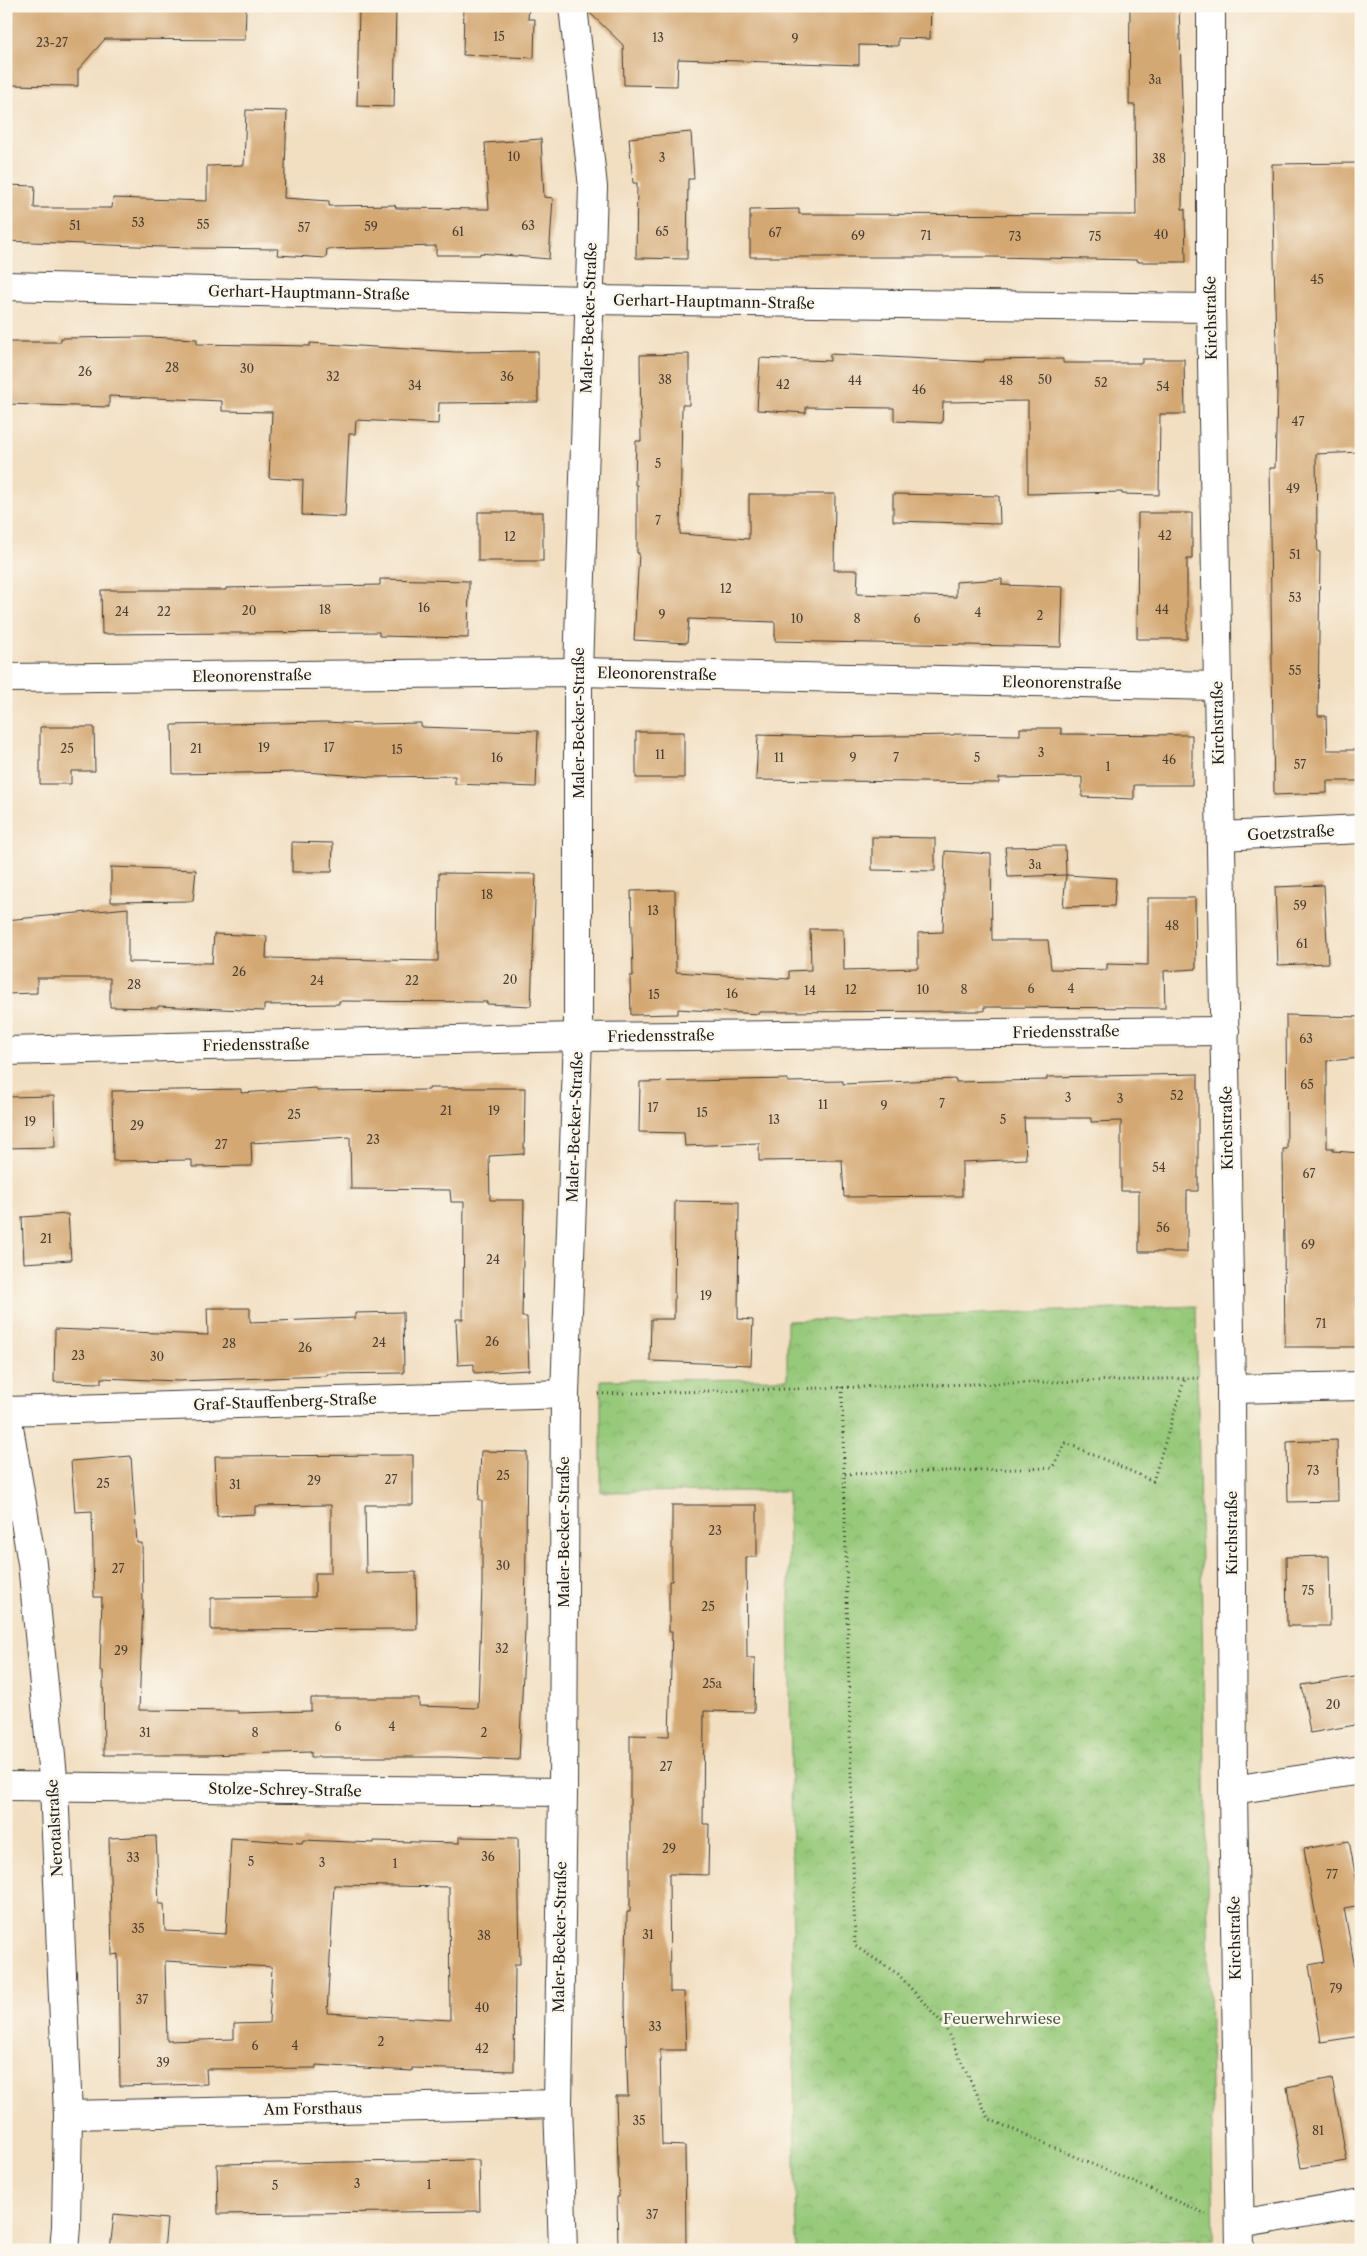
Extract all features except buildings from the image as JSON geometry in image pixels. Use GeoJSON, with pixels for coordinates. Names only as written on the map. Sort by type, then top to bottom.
{"type":"FeatureCollection","features":[{"type":"Feature","properties":{"kind":"street","name":"Maler-Becker-Straße"},"geometry":{"type":"LineString","coordinates":[[563,2250],[558,2104],[563,1792],[565,1394],[578,1037],[578,672],[593,187],[573,6]]}},
{"type":"Feature","properties":{"kind":"street","name":"Kirchstraße"},"geometry":{"type":"LineString","coordinates":[[1211,6],[1211,308],[1231,1389],[1233,1790],[1240,2230]]}},
{"type":"Feature","properties":{"kind":"street","name":"Gerhart-Hauptmann-Straße"},"geometry":{"type":"LineString","coordinates":[[6,286],[589,300],[1211,308]]}},
{"type":"Feature","properties":{"kind":"street","name":"Eleonorenstraße"},"geometry":{"type":"LineString","coordinates":[[6,678],[578,672],[1217,686]]}},
{"type":"Feature","properties":{"kind":"street","name":"Goetzstraße"},"geometry":{"type":"LineString","coordinates":[[1220,836],[1361,829]]}},
{"type":"Feature","properties":{"kind":"street","name":"Friedensstraße"},"geometry":{"type":"LineString","coordinates":[[6,1051],[578,1037],[1225,1031]]}},
{"type":"Feature","properties":{"kind":"street"},"geometry":{"type":"LineString","coordinates":[[1231,1389],[1361,1386]]}},
{"type":"Feature","properties":{"kind":"street","name":"Graf-Stauffenberg-Straße"},"geometry":{"type":"LineString","coordinates":[[6,1410],[565,1394]]}},
{"type":"Feature","properties":{"kind":"street","name":"Nerotalstraße"},"geometry":{"type":"LineString","coordinates":[[6,1410],[32,1563],[54,1787],[68,2115],[64,2250]]}},
{"type":"Feature","properties":{"kind":"street"},"geometry":{"type":"LineString","coordinates":[[1233,1790],[1361,1770]]}},
{"type":"Feature","properties":{"kind":"street","name":"Stolze-Schrey-Straße"},"geometry":{"type":"LineString","coordinates":[[6,1786],[563,1792]]}},
{"type":"Feature","properties":{"kind":"street","name":"Am Forsthaus"},"geometry":{"type":"LineString","coordinates":[[68,2115],[558,2104]]}},
{"type":"Feature","properties":{"kind":"street"},"geometry":{"type":"LineString","coordinates":[[1240,2230],[1361,2204]]}},
{"type":"Feature","properties":{"kind":"path"},"geometry":{"type":"LineString","coordinates":[[845,1474],[1052,1468],[1066,1444],[1153,1481],[1185,1378]]}},
{"type":"Feature","properties":{"kind":"path"},"geometry":{"type":"LineString","coordinates":[[597,1394],[1197,1378]]}},
{"type":"Feature","properties":{"kind":"path"},"geometry":{"type":"LineString","coordinates":[[842,1387],[855,1946],[898,1974],[944,2025],[989,2120],[1208,2214],[1240,2230]]}},
{"type":"Feature","properties":{"kind":"green space","name":"Feuerwehrwiese"},"geometry":{"type":"Polygon","coordinates":[[[1196,1306],[1214,2239],[796,2250],[788,1491],[601,1492],[601,1380],[787,1379],[787,1321],[1196,1306]]]}}]}
